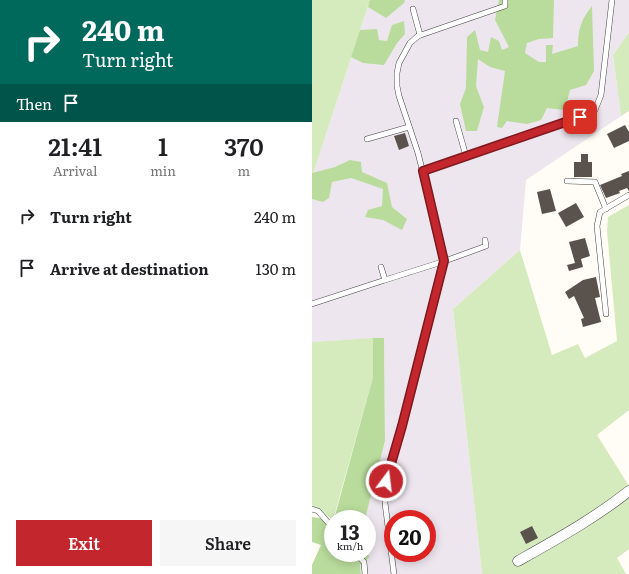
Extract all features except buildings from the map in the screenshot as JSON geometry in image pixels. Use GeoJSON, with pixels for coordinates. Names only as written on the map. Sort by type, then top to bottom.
{"type":"FeatureCollection","features":[{"type":"Feature","properties":{"kind":"street"},"geometry":{"type":"LineString","coordinates":[[518,561],[582,525],[629,491]]}},
{"type":"Feature","properties":{"kind":"lane"},"geometry":{"type":"LineString","coordinates":[[423,171],[573,120],[595,110],[601,95],[612,0]]}},
{"type":"Feature","properties":{"kind":"lane"},"geometry":{"type":"LineString","coordinates":[[394,574],[385,503],[386,481],[402,426],[444,261],[423,171],[399,96],[397,73],[399,63],[410,43],[420,35],[505,6],[505,2]]}},
{"type":"Feature","properties":{"kind":"lane"},"geometry":{"type":"LineString","coordinates":[[413,9],[420,35]]}},
{"type":"Feature","properties":{"kind":"lane"},"geometry":{"type":"LineString","coordinates":[[571,111],[573,120]]}},
{"type":"Feature","properties":{"kind":"lane"},"geometry":{"type":"LineString","coordinates":[[456,121],[466,156]]}},
{"type":"Feature","properties":{"kind":"lane"},"geometry":{"type":"LineString","coordinates":[[367,139],[409,127]]}},
{"type":"Feature","properties":{"kind":"lane"},"geometry":{"type":"LineString","coordinates":[[567,181],[595,182],[606,209]]}},
{"type":"Feature","properties":{"kind":"lane"},"geometry":{"type":"LineString","coordinates":[[606,314],[597,226],[600,212],[629,195]]}},
{"type":"Feature","properties":{"kind":"lane"},"geometry":{"type":"LineString","coordinates":[[312,304],[486,246],[485,240]]}},
{"type":"Feature","properties":{"kind":"lane"},"geometry":{"type":"LineString","coordinates":[[381,267],[385,280]]}},
{"type":"Feature","properties":{"kind":"lane"},"geometry":{"type":"LineString","coordinates":[[312,509],[318,511],[324,518]]}},
{"type":"Feature","properties":{"kind":"lane"},"geometry":{"type":"LineString","coordinates":[[364,562],[365,574]]}},
{"type":"Feature","properties":{"kind":"shaded area"},"geometry":{"type":"Polygon","coordinates":[[[370,0],[629,0],[629,32],[613,55],[621,116],[526,180],[520,250],[453,309],[482,574],[361,574],[360,565],[364,562],[376,562],[376,510],[367,510],[385,441],[384,338],[312,342],[312,177],[370,0]]]}},
{"type":"Feature","properties":{"kind":"green space"},"geometry":{"type":"Polygon","coordinates":[[[312,0],[370,0],[313,174],[312,173],[312,0]]]}},
{"type":"Feature","properties":{"kind":"green space"},"geometry":{"type":"Polygon","coordinates":[[[370,0],[405,0],[404,3],[386,18],[368,7],[370,0]]]}},
{"type":"Feature","properties":{"kind":"green space"},"geometry":{"type":"Polygon","coordinates":[[[499,0],[554,0],[553,38],[539,39],[527,43],[525,53],[539,62],[546,62],[546,45],[553,45],[552,54],[578,46],[581,25],[592,6],[594,71],[586,85],[570,90],[565,110],[547,108],[541,120],[527,124],[507,121],[502,128],[497,127],[505,71],[490,67],[478,59],[476,86],[484,107],[477,131],[466,131],[460,104],[466,88],[467,37],[475,30],[480,50],[488,52],[491,37],[499,41],[502,50],[509,47],[495,20],[499,0]]]}},
{"type":"Feature","properties":{"kind":"green space"},"geometry":{"type":"Polygon","coordinates":[[[404,21],[405,34],[397,43],[384,65],[363,63],[351,57],[360,30],[377,29],[379,40],[387,41],[392,25],[404,21]]]}},
{"type":"Feature","properties":{"kind":"green space"},"geometry":{"type":"Polygon","coordinates":[[[629,32],[629,111],[621,116],[613,55],[629,32]]]}},
{"type":"Feature","properties":{"kind":"green space"},"geometry":{"type":"Polygon","coordinates":[[[350,160],[361,162],[362,172],[387,183],[392,207],[407,219],[402,230],[383,220],[365,217],[368,210],[382,206],[383,189],[351,178],[332,182],[329,198],[323,202],[312,199],[312,173],[335,167],[350,160]]]}},
{"type":"Feature","properties":{"kind":"green space"},"geometry":{"type":"Polygon","coordinates":[[[629,205],[629,410],[597,435],[629,486],[629,549],[617,558],[626,574],[482,574],[453,309],[520,250],[552,355],[578,344],[585,358],[617,341],[607,231],[608,217],[629,205]]]}},
{"type":"Feature","properties":{"kind":"green space"},"geometry":{"type":"Polygon","coordinates":[[[373,338],[373,377],[336,510],[324,510],[324,514],[312,505],[312,342],[373,338]]]}},
{"type":"Feature","properties":{"kind":"green space"},"geometry":{"type":"Polygon","coordinates":[[[373,338],[384,338],[385,441],[367,510],[336,510],[373,377],[373,338]]]}},
{"type":"Feature","properties":{"kind":"green space"},"geometry":{"type":"Polygon","coordinates":[[[312,517],[324,519],[324,562],[364,562],[360,565],[361,574],[312,574],[312,565],[321,545],[312,542],[312,517]]]}},
{"type":"Feature","properties":{"kind":"route"},"geometry":{"type":"LineString","coordinates":[[386,481],[402,426],[444,261],[423,171],[580,117]]}}]}
